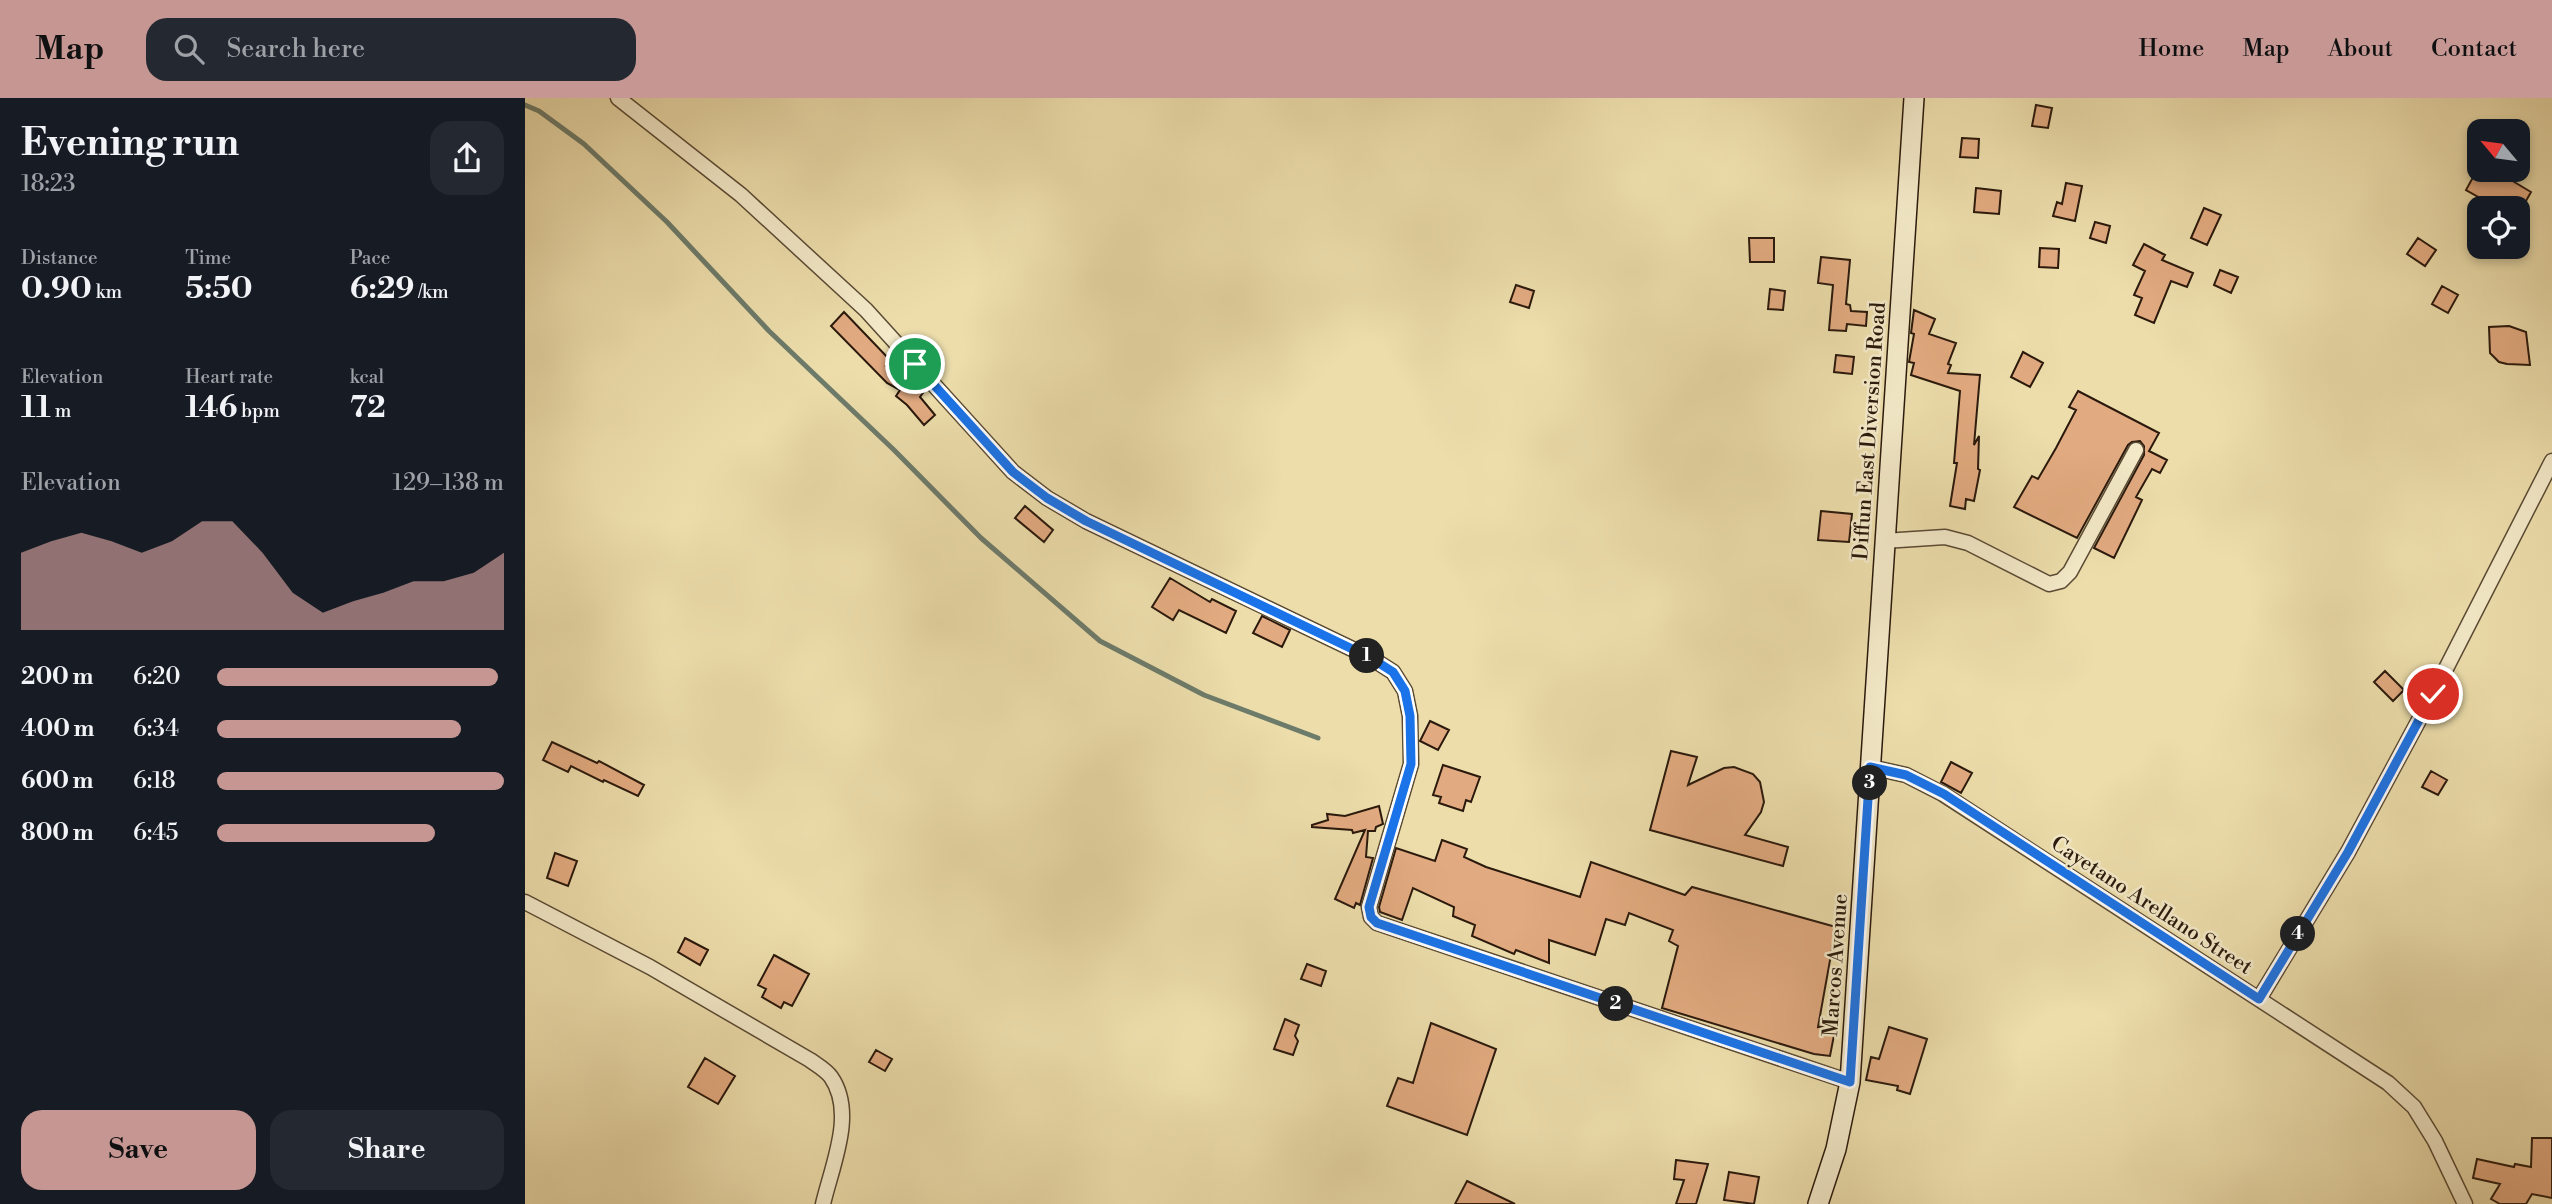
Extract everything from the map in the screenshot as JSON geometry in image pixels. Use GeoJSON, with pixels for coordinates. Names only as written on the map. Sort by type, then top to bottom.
{"type":"FeatureCollection","features":[{"type":"Feature","properties":{"kind":"main road","name":"Diffun East Diversion Road"},"geometry":{"type":"LineString","coordinates":[[1870,767],[1914,98]]}},
{"type":"Feature","properties":{"kind":"main road","name":"Marcos Avenue"},"geometry":{"type":"LineString","coordinates":[[1818,1204],[1836,1149],[1850,1082],[1870,767]]}},
{"type":"Feature","properties":{"kind":"street"},"geometry":{"type":"LineString","coordinates":[[618,98],[741,195],[866,310],[1013,472],[1047,498],[1086,521],[1371,658],[1393,672],[1405,691],[1410,716],[1411,764],[1369,907],[1371,917],[1377,923],[1850,1082]]}},
{"type":"Feature","properties":{"kind":"street"},"geometry":{"type":"LineString","coordinates":[[1885,541],[1945,537],[1992,554],[2035,579],[2049,584],[2061,581],[2070,572],[2136,450]]}},
{"type":"Feature","properties":{"kind":"street"},"geometry":{"type":"LineString","coordinates":[[2259,999],[2348,852],[2433,694],[2552,461]]}},
{"type":"Feature","properties":{"kind":"street","name":"Cayetano Arellano Street"},"geometry":{"type":"LineString","coordinates":[[1870,767],[1906,775],[1944,794],[2388,1083],[2414,1107],[2435,1141],[2465,1204]]}},
{"type":"Feature","properties":{"kind":"street"},"geometry":{"type":"LineString","coordinates":[[525,902],[650,967],[810,1060],[829,1075],[840,1094],[844,1117],[823,1204]]}},
{"type":"Feature","properties":{"kind":"building"},"geometry":{"type":"Polygon","coordinates":[[[2036,105],[2052,108],[2048,128],[2032,126],[2036,105]]]}},
{"type":"Feature","properties":{"kind":"building"},"geometry":{"type":"Polygon","coordinates":[[[1962,138],[1979,139],[1978,158],[1960,157],[1962,138]]]}},
{"type":"Feature","properties":{"kind":"building"},"geometry":{"type":"Polygon","coordinates":[[[2470,182],[2514,182],[2531,192],[2529,196],[2477,196],[2466,190],[2470,182]]]}},
{"type":"Feature","properties":{"kind":"building"},"geometry":{"type":"Polygon","coordinates":[[[2066,183],[2082,186],[2075,221],[2053,216],[2057,202],[2062,204],[2066,183]]]}},
{"type":"Feature","properties":{"kind":"building"},"geometry":{"type":"Polygon","coordinates":[[[1976,188],[2001,191],[1999,214],[1974,212],[1976,188]]]}},
{"type":"Feature","properties":{"kind":"building"},"geometry":{"type":"Polygon","coordinates":[[[2204,208],[2221,215],[2207,245],[2191,238],[2204,208]]]}},
{"type":"Feature","properties":{"kind":"building"},"geometry":{"type":"Polygon","coordinates":[[[2095,222],[2110,226],[2106,243],[2090,238],[2095,222]]]}},
{"type":"Feature","properties":{"kind":"building"},"geometry":{"type":"Polygon","coordinates":[[[1749,238],[1774,238],[1774,262],[1750,262],[1749,238]]]}},
{"type":"Feature","properties":{"kind":"building"},"geometry":{"type":"Polygon","coordinates":[[[2418,238],[2436,250],[2425,266],[2407,254],[2418,238]]]}},
{"type":"Feature","properties":{"kind":"building"},"geometry":{"type":"Polygon","coordinates":[[[2144,244],[2165,255],[2162,260],[2193,273],[2187,287],[2171,281],[2154,323],[2135,315],[2142,298],[2134,295],[2145,271],[2133,265],[2144,244]]]}},
{"type":"Feature","properties":{"kind":"building"},"geometry":{"type":"Polygon","coordinates":[[[2040,248],[2059,249],[2058,268],[2039,267],[2040,248]]]}},
{"type":"Feature","properties":{"kind":"building"},"geometry":{"type":"Polygon","coordinates":[[[1821,257],[1850,260],[1846,304],[1850,305],[1851,311],[1867,312],[1866,326],[1847,324],[1846,331],[1829,330],[1833,285],[1818,283],[1821,257]]]}},
{"type":"Feature","properties":{"kind":"building"},"geometry":{"type":"Polygon","coordinates":[[[2220,270],[2238,277],[2231,293],[2214,285],[2220,270]]]}},
{"type":"Feature","properties":{"kind":"building"},"geometry":{"type":"Polygon","coordinates":[[[1516,285],[1534,291],[1529,308],[1510,302],[1516,285]]]}},
{"type":"Feature","properties":{"kind":"building"},"geometry":{"type":"Polygon","coordinates":[[[2442,286],[2458,295],[2448,313],[2432,304],[2442,286]]]}},
{"type":"Feature","properties":{"kind":"building"},"geometry":{"type":"Polygon","coordinates":[[[1770,289],[1785,291],[1783,310],[1768,309],[1770,289]]]}},
{"type":"Feature","properties":{"kind":"building"},"geometry":{"type":"Polygon","coordinates":[[[1914,310],[1935,319],[1929,334],[1956,343],[1948,364],[1951,365],[1948,373],[1980,375],[1974,445],[1979,436],[1980,470],[1974,501],[1966,499],[1965,509],[1950,506],[1957,463],[1954,463],[1960,391],[1911,375],[1914,363],[1909,362],[1914,334],[1911,333],[1914,310]]]}},
{"type":"Feature","properties":{"kind":"building"},"geometry":{"type":"Polygon","coordinates":[[[844,312],[891,361],[886,366],[925,390],[920,397],[935,415],[924,425],[896,396],[900,390],[887,383],[831,326],[844,312]]]}},
{"type":"Feature","properties":{"kind":"building"},"geometry":{"type":"Polygon","coordinates":[[[2509,326],[2526,332],[2530,365],[2499,362],[2490,353],[2489,327],[2509,326]]]}},
{"type":"Feature","properties":{"kind":"building"},"geometry":{"type":"Polygon","coordinates":[[[2023,352],[2043,363],[2030,387],[2011,377],[2023,352]]]}},
{"type":"Feature","properties":{"kind":"building"},"geometry":{"type":"Polygon","coordinates":[[[1836,355],[1854,357],[1852,374],[1834,372],[1836,355]]]}},
{"type":"Feature","properties":{"kind":"building"},"geometry":{"type":"Polygon","coordinates":[[[2078,391],[2159,433],[2149,451],[2167,460],[2160,473],[2152,469],[2136,497],[2142,500],[2114,558],[2094,548],[2144,455],[2144,446],[2140,441],[2128,445],[2077,538],[2014,507],[2032,476],[2038,479],[2056,448],[2076,410],[2069,407],[2078,391]]]}},
{"type":"Feature","properties":{"kind":"building"},"geometry":{"type":"Polygon","coordinates":[[[1025,506],[1053,530],[1044,542],[1015,518],[1025,506]]]}},
{"type":"Feature","properties":{"kind":"building"},"geometry":{"type":"Polygon","coordinates":[[[1821,511],[1852,514],[1849,542],[1818,540],[1821,511]]]}},
{"type":"Feature","properties":{"kind":"building"},"geometry":{"type":"Polygon","coordinates":[[[1170,578],[1210,602],[1212,599],[1236,611],[1226,633],[1179,610],[1173,620],[1152,607],[1170,578]]]}},
{"type":"Feature","properties":{"kind":"building"},"geometry":{"type":"Polygon","coordinates":[[[1262,616],[1290,630],[1282,647],[1253,633],[1262,616]]]}},
{"type":"Feature","properties":{"kind":"building"},"geometry":{"type":"Polygon","coordinates":[[[2385,671],[2404,690],[2393,701],[2374,682],[2385,671]]]}},
{"type":"Feature","properties":{"kind":"building"},"geometry":{"type":"Polygon","coordinates":[[[1430,721],[1449,730],[1438,750],[1420,741],[1430,721]]]}},
{"type":"Feature","properties":{"kind":"building"},"geometry":{"type":"Polygon","coordinates":[[[552,742],[597,763],[599,761],[644,785],[638,796],[571,766],[568,772],[543,760],[552,742]]]}},
{"type":"Feature","properties":{"kind":"building"},"geometry":{"type":"Polygon","coordinates":[[[1671,751],[1697,757],[1688,785],[1724,768],[1734,767],[1753,774],[1760,782],[1764,802],[1761,812],[1745,835],[1788,847],[1783,866],[1650,830],[1671,751]]]}},
{"type":"Feature","properties":{"kind":"building"},"geometry":{"type":"Polygon","coordinates":[[[1951,762],[1972,773],[1961,793],[1941,782],[1951,762]]]}},
{"type":"Feature","properties":{"kind":"building"},"geometry":{"type":"Polygon","coordinates":[[[1443,765],[1480,777],[1471,802],[1466,800],[1463,811],[1439,803],[1441,797],[1433,795],[1443,765]]]}},
{"type":"Feature","properties":{"kind":"building"},"geometry":{"type":"Polygon","coordinates":[[[2431,771],[2447,780],[2438,795],[2422,787],[2431,771]]]}},
{"type":"Feature","properties":{"kind":"building"},"geometry":{"type":"Polygon","coordinates":[[[1379,806],[1383,824],[1376,827],[1375,831],[1368,831],[1366,857],[1373,858],[1360,905],[1356,903],[1354,908],[1335,899],[1365,830],[1353,833],[1352,830],[1312,825],[1328,820],[1327,814],[1345,816],[1379,806]]]}},
{"type":"Feature","properties":{"kind":"building"},"geometry":{"type":"Polygon","coordinates":[[[1442,840],[1467,849],[1464,857],[1486,867],[1580,897],[1591,862],[1685,895],[1692,887],[1836,927],[1818,1027],[1836,1025],[1830,1056],[1814,1054],[1662,1008],[1678,946],[1669,941],[1673,930],[1629,913],[1625,925],[1606,919],[1595,955],[1549,940],[1549,963],[1516,950],[1514,954],[1472,936],[1475,925],[1453,916],[1454,907],[1413,888],[1402,920],[1380,912],[1379,907],[1396,848],[1435,861],[1442,840]]]}},
{"type":"Feature","properties":{"kind":"building"},"geometry":{"type":"Polygon","coordinates":[[[555,853],[577,861],[568,886],[547,878],[555,853]]]}},
{"type":"Feature","properties":{"kind":"building"},"geometry":{"type":"Polygon","coordinates":[[[685,938],[708,950],[700,965],[678,952],[685,938]]]}},
{"type":"Feature","properties":{"kind":"building"},"geometry":{"type":"Polygon","coordinates":[[[774,955],[809,974],[792,1006],[784,1002],[781,1008],[762,997],[766,989],[758,985],[774,955]]]}},
{"type":"Feature","properties":{"kind":"building"},"geometry":{"type":"Polygon","coordinates":[[[1307,964],[1326,971],[1321,986],[1301,979],[1307,964]]]}},
{"type":"Feature","properties":{"kind":"building"},"geometry":{"type":"Polygon","coordinates":[[[1285,1019],[1299,1025],[1295,1036],[1298,1041],[1293,1055],[1274,1049],[1285,1019]]]}},
{"type":"Feature","properties":{"kind":"building"},"geometry":{"type":"Polygon","coordinates":[[[1431,1023],[1496,1049],[1467,1135],[1387,1106],[1398,1078],[1413,1083],[1431,1023]]]}},
{"type":"Feature","properties":{"kind":"building"},"geometry":{"type":"Polygon","coordinates":[[[1889,1027],[1927,1039],[1910,1094],[1897,1090],[1898,1086],[1866,1080],[1871,1057],[1879,1059],[1889,1027]]]}},
{"type":"Feature","properties":{"kind":"building"},"geometry":{"type":"Polygon","coordinates":[[[876,1050],[892,1059],[885,1071],[869,1062],[876,1050]]]}},
{"type":"Feature","properties":{"kind":"building"},"geometry":{"type":"Polygon","coordinates":[[[705,1058],[735,1076],[718,1104],[688,1087],[705,1058]]]}},
{"type":"Feature","properties":{"kind":"building"},"geometry":{"type":"Polygon","coordinates":[[[2532,1138],[2552,1138],[2552,1198],[2532,1194],[2526,1204],[2500,1204],[2491,1199],[2500,1184],[2473,1178],[2477,1159],[2514,1167],[2515,1164],[2531,1167],[2532,1138]]]}},
{"type":"Feature","properties":{"kind":"building"},"geometry":{"type":"Polygon","coordinates":[[[1676,1160],[1708,1164],[1696,1204],[1676,1204],[1684,1180],[1674,1179],[1676,1160]]]}},
{"type":"Feature","properties":{"kind":"building"},"geometry":{"type":"Polygon","coordinates":[[[1729,1172],[1759,1177],[1754,1204],[1724,1200],[1729,1172]]]}},
{"type":"Feature","properties":{"kind":"building"},"geometry":{"type":"Polygon","coordinates":[[[1467,1181],[1515,1204],[1455,1204],[1467,1181]]]}},
{"type":"Feature","properties":{"kind":"waterway"},"geometry":{"type":"LineString","coordinates":[[525,105],[539,111],[584,144],[667,222],[769,331],[894,450],[981,538],[1100,641],[1204,695],[1318,738]]}},
{"type":"Feature","properties":{"kind":"route"},"geometry":{"type":"LineString","coordinates":[[915,364],[1013,472],[1047,498],[1086,521],[1371,658],[1393,672],[1405,691],[1410,716],[1411,764],[1369,907],[1371,917],[1377,923],[1850,1082],[1870,767],[1906,775],[1944,794],[2259,999],[2348,852],[2433,694]]}}]}
